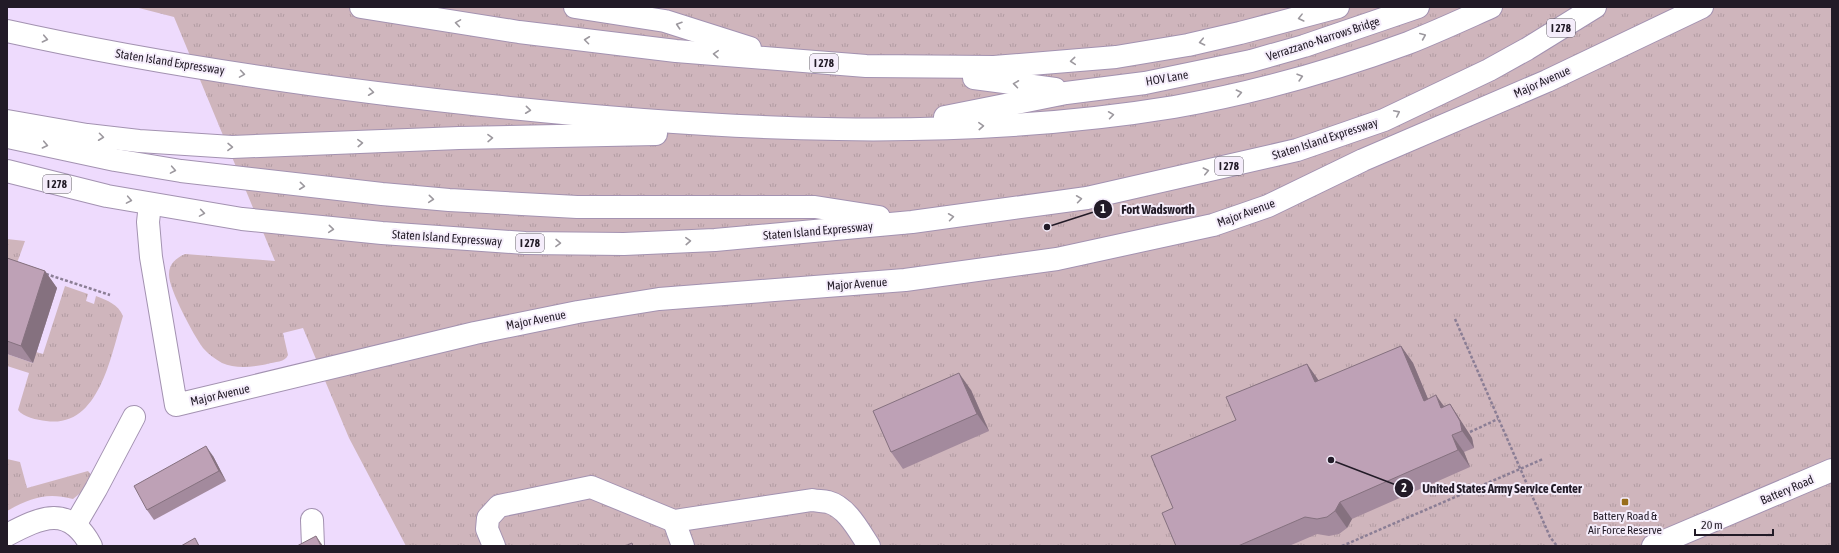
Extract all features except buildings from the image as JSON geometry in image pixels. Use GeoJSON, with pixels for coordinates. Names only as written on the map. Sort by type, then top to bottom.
{"type":"FeatureCollection","features":[{"type":"Feature","properties":{"kind":"main road","name":"I 278"},"geometry":{"type":"LineString","coordinates":[[361,7],[519,32],[676,51],[866,66],[994,67],[1116,57],[1188,45],[1338,7]]}},
{"type":"Feature","properties":{"kind":"main road"},"geometry":{"type":"LineString","coordinates":[[575,7],[665,21],[783,59]]}},
{"type":"Feature","properties":{"kind":"main road","name":"Verrazzano-Narrows Bridge"},"geometry":{"type":"LineString","coordinates":[[1251,61],[1304,46],[1418,7]]}},
{"type":"Feature","properties":{"kind":"main road","name":"Staten Island Expressway"},"geometry":{"type":"LineString","coordinates":[[7,31],[110,52],[190,66],[316,85],[460,103],[715,126],[872,129],[978,126],[1076,120],[1175,106],[1263,88],[1338,66],[1409,42],[1491,7]]}},
{"type":"Feature","properties":{"kind":"main road","name":"Staten Island Expressway"},"geometry":{"type":"LineString","coordinates":[[7,171],[107,196],[284,224],[404,235],[525,243],[624,244],[715,240],[912,222],[1087,198],[1297,150],[1384,120],[1489,70],[1527,49],[1595,7]]}},
{"type":"Feature","properties":{"kind":"main road","name":"Major Avenue"},"geometry":{"type":"LineString","coordinates":[[150,204],[148,222],[151,257],[176,405],[475,333],[578,312],[659,299],[905,280],[1057,259],[1213,225],[1268,206],[1362,160],[1547,81],[1702,7]]}},
{"type":"Feature","properties":{"kind":"main road","name":"HOV Lane"},"geometry":{"type":"LineString","coordinates":[[1083,90],[1145,82],[1251,61]]}},
{"type":"Feature","properties":{"kind":"main road"},"geometry":{"type":"LineString","coordinates":[[866,66],[908,69],[1051,89],[1083,90]]}},
{"type":"Feature","properties":{"kind":"main road"},"geometry":{"type":"LineString","coordinates":[[7,121],[59,131],[139,141],[232,147],[459,138],[872,129],[913,124],[1083,90]]}},
{"type":"Feature","properties":{"kind":"main road"},"geometry":{"type":"LineString","coordinates":[[7,137],[115,160],[181,171],[382,194],[577,207],[815,207],[912,222]]}},
{"type":"Feature","properties":{"kind":"main road"},"geometry":{"type":"LineString","coordinates":[[7,184],[107,196]]}},
{"type":"Feature","properties":{"kind":"main road"},"geometry":{"type":"LineString","coordinates":[[68,521],[96,489],[134,417]]}},
{"type":"Feature","properties":{"kind":"main road","name":"Battery Road"},"geometry":{"type":"LineString","coordinates":[[1653,546],[1832,470]]}},
{"type":"Feature","properties":{"kind":"main road"},"geometry":{"type":"LineString","coordinates":[[494,546],[488,529],[488,518],[499,506],[591,487],[674,521],[812,500],[828,502],[839,508],[851,520],[869,546]]}},
{"type":"Feature","properties":{"kind":"main road"},"geometry":{"type":"LineString","coordinates":[[7,535],[33,521],[48,518],[68,521],[85,535],[91,546]]}},
{"type":"Feature","properties":{"kind":"main road"},"geometry":{"type":"LineString","coordinates":[[312,520],[313,546]]}},
{"type":"Feature","properties":{"kind":"main road"},"geometry":{"type":"LineString","coordinates":[[674,521],[683,546]]}},
{"type":"Feature","properties":{"kind":"path"},"geometry":{"type":"LineString","coordinates":[[44,274],[110,295]]}},
{"type":"Feature","properties":{"kind":"path"},"geometry":{"type":"LineString","coordinates":[[1455,319],[1550,537],[1557,546]]}},
{"type":"Feature","properties":{"kind":"path"},"geometry":{"type":"LineString","coordinates":[[1470,432],[1498,419]]}},
{"type":"Feature","properties":{"kind":"path"},"geometry":{"type":"LineString","coordinates":[[1342,546],[1543,459]]}},
{"type":"Feature","properties":{"kind":"green space"},"geometry":{"type":"Polygon","coordinates":[[[135,7],[1832,7],[1832,546],[406,546],[349,438],[303,328],[283,333],[288,355],[285,359],[256,366],[233,366],[222,363],[205,350],[182,312],[170,281],[169,270],[176,259],[185,254],[275,261],[174,17],[135,7]]]}},
{"type":"Feature","properties":{"kind":"green space"},"geometry":{"type":"Polygon","coordinates":[[[7,239],[25,241],[17,263],[7,260],[7,239]]]}},
{"type":"Feature","properties":{"kind":"green space"},"geometry":{"type":"Polygon","coordinates":[[[65,286],[88,294],[86,301],[94,304],[96,296],[108,301],[121,312],[123,316],[114,350],[100,386],[91,401],[79,413],[64,420],[46,421],[30,418],[18,410],[29,373],[7,366],[7,354],[33,363],[36,352],[43,354],[65,286]]]}},
{"type":"Feature","properties":{"kind":"green space"},"geometry":{"type":"Polygon","coordinates":[[[7,459],[20,462],[27,488],[88,471],[94,478],[94,482],[73,499],[47,496],[31,500],[7,511],[7,459]]]}},
{"type":"Feature","properties":{"kind":"place","name":"Fort Wadsworth"},"geometry":{"type":"Point","coordinates":[1047,227]}},
{"type":"Feature","properties":{"kind":"place","name":"United States Army Service Center"},"geometry":{"type":"Point","coordinates":[1331,460]}},
{"type":"Feature","properties":{"kind":"place","name":"Battery Road & Air Force Reserve"},"geometry":{"type":"Point","coordinates":[1625,502]}}]}
